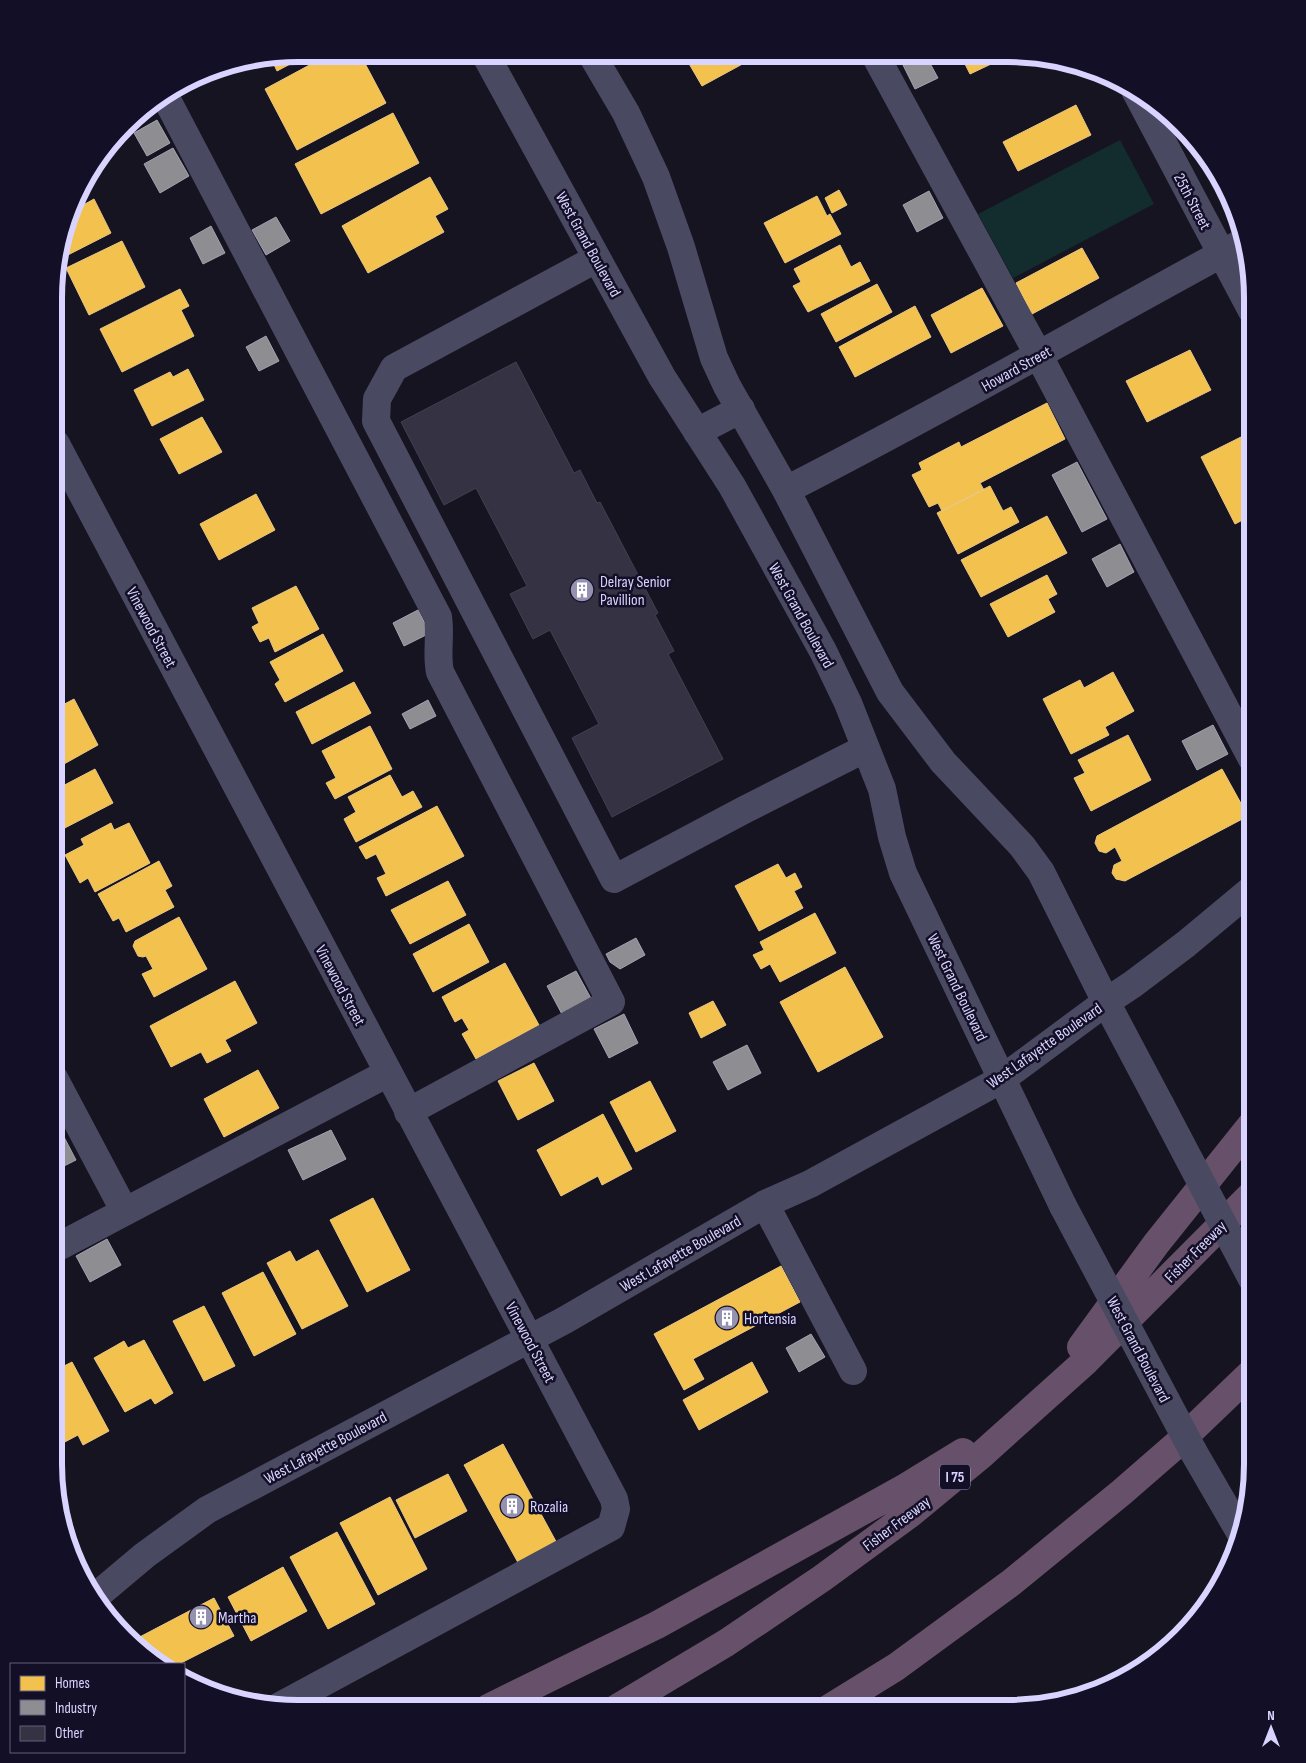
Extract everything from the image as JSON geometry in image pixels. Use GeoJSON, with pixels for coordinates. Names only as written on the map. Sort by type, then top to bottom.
{"type":"FeatureCollection","features":[{"type":"Feature","properties":{"kind":"highway"},"geometry":{"type":"LineString","coordinates":[[504,1700],[666,1620],[906,1486],[1034,1407],[1156,1244],[1244,1134]]}},
{"type":"Feature","properties":{"kind":"highway","name":"Fisher Freeway"},"geometry":{"type":"LineString","coordinates":[[630,1700],[726,1643],[821,1579],[910,1514],[1086,1361],[1244,1202]]}},
{"type":"Feature","properties":{"kind":"highway"},"geometry":{"type":"LineString","coordinates":[[843,1700],[896,1667],[1019,1576],[1176,1445],[1244,1380]]}},
{"type":"Feature","properties":{"kind":"highway"},"geometry":{"type":"LineString","coordinates":[[1122,1492],[1244,1402]]}},
{"type":"Feature","properties":{"kind":"street","name":"West Grand Boulevard"},"geometry":{"type":"LineString","coordinates":[[489,62],[662,377],[732,486],[823,651],[848,703],[882,789],[892,837],[903,873],[1063,1206],[1193,1452],[1236,1523]]}},
{"type":"Feature","properties":{"kind":"street"},"geometry":{"type":"LineString","coordinates":[[596,62],[626,113],[656,178],[681,247],[714,358],[786,490],[890,692],[943,762],[1022,846],[1041,872],[1106,1002],[1244,1264]]}},
{"type":"Feature","properties":{"kind":"street"},"geometry":{"type":"LineString","coordinates":[[879,62],[1039,356],[1244,744]]}},
{"type":"Feature","properties":{"kind":"street"},"geometry":{"type":"LineString","coordinates":[[168,102],[438,617],[440,641],[437,660],[440,672],[611,1002],[408,1112]]}},
{"type":"Feature","properties":{"kind":"street","name":"25th Street"},"geometry":{"type":"LineString","coordinates":[[1143,105],[1244,296]]}},
{"type":"Feature","properties":{"kind":"street","name":"Howard Street"},"geometry":{"type":"LineString","coordinates":[[786,490],[1039,356],[1237,245]]}},
{"type":"Feature","properties":{"kind":"street"},"geometry":{"type":"LineString","coordinates":[[596,259],[394,368],[377,399],[376,421],[614,879],[866,748]]}},
{"type":"Feature","properties":{"kind":"street"},"geometry":{"type":"LineString","coordinates":[[697,432],[741,409]]}},
{"type":"Feature","properties":{"kind":"street","name":"Vinewood Street"},"geometry":{"type":"LineString","coordinates":[[62,455],[614,1499],[616,1509],[610,1527],[291,1700]]}},
{"type":"Feature","properties":{"kind":"street","name":"West Lafayette Boulevard"},"geometry":{"type":"LineString","coordinates":[[100,1593],[145,1555],[207,1510],[630,1283],[765,1204],[810,1184],[1002,1079],[1186,944],[1244,896]]}},
{"type":"Feature","properties":{"kind":"street"},"geometry":{"type":"LineString","coordinates":[[62,1246],[388,1073]]}},
{"type":"Feature","properties":{"kind":"street"},"geometry":{"type":"LineString","coordinates":[[62,1093],[125,1212]]}},
{"type":"Feature","properties":{"kind":"street"},"geometry":{"type":"LineString","coordinates":[[765,1204],[853,1371]]}},
{"type":"Feature","properties":{"kind":"green space"},"geometry":{"type":"Polygon","coordinates":[[[1120,140],[1154,204],[1013,278],[978,214],[1120,140]]]}},
{"type":"Feature","properties":{"kind":"building: Homes"},"geometry":{"type":"Polygon","coordinates":[[[293,62],[277,71],[274,64],[293,62]]]}},
{"type":"Feature","properties":{"kind":"building: Homes"},"geometry":{"type":"Polygon","coordinates":[[[315,62],[364,62],[386,103],[297,150],[265,89],[315,62]]]}},
{"type":"Feature","properties":{"kind":"building: Homes"},"geometry":{"type":"Polygon","coordinates":[[[688,62],[746,62],[702,86],[688,62]]]}},
{"type":"Feature","properties":{"kind":"building: Homes"},"geometry":{"type":"Polygon","coordinates":[[[964,62],[995,62],[970,74],[964,62]]]}},
{"type":"Feature","properties":{"kind":"building: Homes"},"geometry":{"type":"Polygon","coordinates":[[[1076,105],[1091,135],[1018,171],[1003,142],[1076,105]]]}},
{"type":"Feature","properties":{"kind":"building: Homes"},"geometry":{"type":"Polygon","coordinates":[[[393,113],[419,163],[321,214],[295,164],[393,113]]]}},
{"type":"Feature","properties":{"kind":"building: Homes"},"geometry":{"type":"Polygon","coordinates":[[[430,177],[448,209],[435,216],[444,232],[368,273],[342,226],[430,177]]]}},
{"type":"Feature","properties":{"kind":"building: Homes"},"geometry":{"type":"Polygon","coordinates":[[[839,190],[847,205],[832,213],[825,198],[839,190]]]}},
{"type":"Feature","properties":{"kind":"building: Homes"},"geometry":{"type":"Polygon","coordinates":[[[817,196],[827,216],[830,214],[841,234],[785,263],[764,223],[817,196]]]}},
{"type":"Feature","properties":{"kind":"building: Homes"},"geometry":{"type":"Polygon","coordinates":[[[94,199],[111,233],[67,256],[75,223],[81,206],[94,199]]]}},
{"type":"Feature","properties":{"kind":"building: Homes"},"geometry":{"type":"Polygon","coordinates":[[[122,241],[145,287],[89,315],[66,268],[122,241]]]}},
{"type":"Feature","properties":{"kind":"building: Homes"},"geometry":{"type":"Polygon","coordinates":[[[840,245],[851,267],[860,262],[870,281],[808,312],[793,286],[801,282],[794,269],[840,245]]]}},
{"type":"Feature","properties":{"kind":"building: Homes"},"geometry":{"type":"Polygon","coordinates":[[[1082,248],[1099,278],[1032,314],[1016,283],[1082,248]]]}},
{"type":"Feature","properties":{"kind":"building: Homes"},"geometry":{"type":"Polygon","coordinates":[[[877,284],[892,312],[836,342],[821,314],[877,284]]]}},
{"type":"Feature","properties":{"kind":"building: Homes"},"geometry":{"type":"Polygon","coordinates":[[[982,288],[1003,326],[951,353],[931,315],[982,288]]]}},
{"type":"Feature","properties":{"kind":"building: Homes"},"geometry":{"type":"Polygon","coordinates":[[[180,289],[189,306],[181,310],[194,336],[122,372],[100,329],[180,289]]]}},
{"type":"Feature","properties":{"kind":"building: Homes"},"geometry":{"type":"Polygon","coordinates":[[[915,306],[931,337],[855,377],[839,347],[915,306]]]}},
{"type":"Feature","properties":{"kind":"building: Homes"},"geometry":{"type":"Polygon","coordinates":[[[1190,350],[1211,390],[1147,422],[1126,381],[1190,350]]]}},
{"type":"Feature","properties":{"kind":"building: Homes"},"geometry":{"type":"Polygon","coordinates":[[[188,369],[204,400],[152,426],[134,390],[170,372],[173,377],[188,369]]]}},
{"type":"Feature","properties":{"kind":"building: Homes"},"geometry":{"type":"Polygon","coordinates":[[[1047,403],[1065,439],[980,483],[984,490],[942,511],[938,503],[929,507],[912,475],[922,470],[919,463],[959,442],[961,447],[1047,403]]]}},
{"type":"Feature","properties":{"kind":"building: Homes"},"geometry":{"type":"Polygon","coordinates":[[[202,417],[222,452],[179,474],[160,439],[202,417]]]}},
{"type":"Feature","properties":{"kind":"building: Homes"},"geometry":{"type":"Polygon","coordinates":[[[1241,437],[1244,443],[1244,519],[1235,524],[1201,457],[1241,437]]]}},
{"type":"Feature","properties":{"kind":"building: Homes"},"geometry":{"type":"Polygon","coordinates":[[[990,486],[1003,511],[1011,507],[1019,522],[958,554],[937,513],[990,486]]]}},
{"type":"Feature","properties":{"kind":"building: Homes"},"geometry":{"type":"Polygon","coordinates":[[[256,494],[275,530],[219,560],[200,524],[256,494]]]}},
{"type":"Feature","properties":{"kind":"building: Homes"},"geometry":{"type":"Polygon","coordinates":[[[1047,516],[1067,553],[981,597],[961,560],[1047,516]]]}},
{"type":"Feature","properties":{"kind":"building: Homes"},"geometry":{"type":"Polygon","coordinates":[[[1047,575],[1057,594],[1048,599],[1055,612],[1008,637],[990,604],[1047,575]]]}},
{"type":"Feature","properties":{"kind":"building: Homes"},"geometry":{"type":"Polygon","coordinates":[[[296,586],[319,629],[275,652],[269,638],[260,642],[252,627],[259,623],[252,608],[296,586]]]}},
{"type":"Feature","properties":{"kind":"building: Homes"},"geometry":{"type":"Polygon","coordinates":[[[323,634],[343,671],[285,702],[275,684],[280,680],[270,662],[323,634]]]}},
{"type":"Feature","properties":{"kind":"building: Homes"},"geometry":{"type":"Polygon","coordinates":[[[1113,672],[1134,711],[1105,727],[1109,735],[1071,754],[1043,699],[1080,680],[1084,688],[1113,672]]]}},
{"type":"Feature","properties":{"kind":"building: Homes"},"geometry":{"type":"Polygon","coordinates":[[[354,682],[371,713],[312,744],[296,712],[354,682]]]}},
{"type":"Feature","properties":{"kind":"building: Homes"},"geometry":{"type":"Polygon","coordinates":[[[74,699],[98,745],[62,765],[62,705],[74,699]]]}},
{"type":"Feature","properties":{"kind":"building: Homes"},"geometry":{"type":"Polygon","coordinates":[[[370,726],[392,769],[335,799],[326,783],[336,778],[322,751],[370,726]]]}},
{"type":"Feature","properties":{"kind":"building: Homes"},"geometry":{"type":"Polygon","coordinates":[[[1128,735],[1151,780],[1091,811],[1074,778],[1085,773],[1078,760],[1128,735]]]}},
{"type":"Feature","properties":{"kind":"building: Homes"},"geometry":{"type":"Polygon","coordinates":[[[95,769],[113,803],[62,829],[62,786],[95,769]]]}},
{"type":"Feature","properties":{"kind":"building: Homes"},"geometry":{"type":"Polygon","coordinates":[[[1222,769],[1244,809],[1244,818],[1125,881],[1116,879],[1112,873],[1114,865],[1122,861],[1115,847],[1106,853],[1099,851],[1095,843],[1097,836],[1222,769]]]}},
{"type":"Feature","properties":{"kind":"building: Homes"},"geometry":{"type":"Polygon","coordinates":[[[390,775],[402,797],[413,791],[422,807],[356,842],[344,819],[356,812],[348,797],[390,775]]]}},
{"type":"Feature","properties":{"kind":"building: Homes"},"geometry":{"type":"Polygon","coordinates":[[[437,806],[464,856],[386,896],[377,878],[386,874],[376,854],[366,859],[359,847],[437,806]]]}},
{"type":"Feature","properties":{"kind":"building: Homes"},"geometry":{"type":"Polygon","coordinates":[[[111,823],[114,830],[129,823],[150,863],[95,892],[88,878],[80,883],[65,855],[84,845],[81,839],[111,823]]]}},
{"type":"Feature","properties":{"kind":"building: Homes"},"geometry":{"type":"Polygon","coordinates":[[[159,861],[172,886],[165,890],[174,907],[126,932],[119,918],[113,921],[98,894],[159,861]]]}},
{"type":"Feature","properties":{"kind":"building: Homes"},"geometry":{"type":"Polygon","coordinates":[[[778,864],[786,878],[795,873],[802,887],[794,891],[803,908],[759,931],[735,886],[778,864]]]}},
{"type":"Feature","properties":{"kind":"building: Homes"},"geometry":{"type":"Polygon","coordinates":[[[448,881],[466,915],[410,944],[391,910],[448,881]]]}},
{"type":"Feature","properties":{"kind":"building: Homes"},"geometry":{"type":"Polygon","coordinates":[[[815,913],[836,953],[780,982],[770,964],[761,969],[753,955],[764,950],[760,942],[815,913]]]}},
{"type":"Feature","properties":{"kind":"building: Homes"},"geometry":{"type":"Polygon","coordinates":[[[179,917],[207,969],[154,997],[142,974],[153,969],[146,956],[138,956],[133,946],[135,941],[179,917]]]}},
{"type":"Feature","properties":{"kind":"building: Homes"},"geometry":{"type":"Polygon","coordinates":[[[469,924],[489,962],[433,992],[413,954],[469,924]]]}},
{"type":"Feature","properties":{"kind":"building: Homes"},"geometry":{"type":"Polygon","coordinates":[[[505,963],[539,1025],[476,1059],[462,1034],[469,1030],[462,1018],[455,1022],[442,997],[505,963]]]}},
{"type":"Feature","properties":{"kind":"building: Homes"},"geometry":{"type":"Polygon","coordinates":[[[845,967],[883,1037],[818,1072],[780,1002],[845,967]]]}},
{"type":"Feature","properties":{"kind":"building: Homes"},"geometry":{"type":"Polygon","coordinates":[[[235,981],[257,1023],[225,1040],[231,1051],[207,1063],[201,1052],[171,1067],[150,1026],[235,981]]]}},
{"type":"Feature","properties":{"kind":"building: Homes"},"geometry":{"type":"Polygon","coordinates":[[[713,1001],[726,1025],[701,1038],[689,1013],[713,1001]]]}},
{"type":"Feature","properties":{"kind":"building: Homes"},"geometry":{"type":"Polygon","coordinates":[[[534,1063],[554,1101],[518,1120],[498,1081],[534,1063]]]}},
{"type":"Feature","properties":{"kind":"building: Homes"},"geometry":{"type":"Polygon","coordinates":[[[258,1070],[279,1108],[224,1137],[204,1099],[258,1070]]]}},
{"type":"Feature","properties":{"kind":"building: Homes"},"geometry":{"type":"Polygon","coordinates":[[[650,1081],[676,1131],[636,1152],[610,1102],[650,1081]]]}},
{"type":"Feature","properties":{"kind":"building: Homes"},"geometry":{"type":"Polygon","coordinates":[[[603,1114],[632,1169],[602,1185],[598,1176],[561,1196],[537,1150],[603,1114]]]}},
{"type":"Feature","properties":{"kind":"building: Homes"},"geometry":{"type":"Polygon","coordinates":[[[373,1198],[410,1270],[367,1292],[330,1220],[373,1198]]]}},
{"type":"Feature","properties":{"kind":"building: Homes"},"geometry":{"type":"Polygon","coordinates":[[[318,1250],[348,1306],[302,1329],[267,1263],[290,1251],[296,1262],[318,1250]]]}},
{"type":"Feature","properties":{"kind":"building: Homes","name":"Hortensia"},"geometry":{"type":"Polygon","coordinates":[[[781,1266],[800,1302],[693,1359],[704,1379],[684,1390],[654,1334],[781,1266]]]}},
{"type":"Feature","properties":{"kind":"building: Homes"},"geometry":{"type":"Polygon","coordinates":[[[263,1272],[296,1334],[254,1356],[222,1293],[263,1272]]]}},
{"type":"Feature","properties":{"kind":"building: Homes"},"geometry":{"type":"Polygon","coordinates":[[[204,1306],[235,1366],[204,1381],[173,1321],[204,1306]]]}},
{"type":"Feature","properties":{"kind":"building: Homes"},"geometry":{"type":"Polygon","coordinates":[[[144,1340],[173,1393],[155,1404],[151,1398],[125,1412],[94,1358],[124,1341],[128,1348],[144,1340]]]}},
{"type":"Feature","properties":{"kind":"building: Homes"},"geometry":{"type":"Polygon","coordinates":[[[72,1362],[109,1431],[83,1445],[78,1435],[62,1443],[62,1367],[72,1362]]]}},
{"type":"Feature","properties":{"kind":"building: Homes"},"geometry":{"type":"Polygon","coordinates":[[[752,1362],[768,1392],[699,1430],[683,1400],[752,1362]]]}},
{"type":"Feature","properties":{"kind":"building: Homes","name":"Rozalia"},"geometry":{"type":"Polygon","coordinates":[[[503,1444],[559,1547],[521,1568],[464,1465],[503,1444]]]}},
{"type":"Feature","properties":{"kind":"building: Homes"},"geometry":{"type":"Polygon","coordinates":[[[448,1474],[467,1511],[415,1538],[396,1500],[448,1474]]]}},
{"type":"Feature","properties":{"kind":"building: Homes"},"geometry":{"type":"Polygon","coordinates":[[[390,1497],[427,1569],[378,1595],[340,1523],[390,1497]]]}},
{"type":"Feature","properties":{"kind":"building: Homes"},"geometry":{"type":"Polygon","coordinates":[[[337,1532],[375,1604],[328,1629],[290,1557],[337,1532]]]}},
{"type":"Feature","properties":{"kind":"building: Homes"},"geometry":{"type":"Polygon","coordinates":[[[283,1567],[307,1611],[251,1641],[228,1597],[283,1567]]]}},
{"type":"Feature","properties":{"kind":"building: Homes","name":"Martha"},"geometry":{"type":"Polygon","coordinates":[[[214,1598],[234,1636],[181,1663],[167,1661],[139,1638],[214,1598]]]}},
{"type":"Feature","properties":{"kind":"building: Industry"},"geometry":{"type":"Polygon","coordinates":[[[909,62],[929,62],[938,78],[915,89],[903,65],[909,62]]]}},
{"type":"Feature","properties":{"kind":"building: Industry"},"geometry":{"type":"Polygon","coordinates":[[[157,120],[170,143],[147,156],[134,133],[157,120]]]}},
{"type":"Feature","properties":{"kind":"building: Industry"},"geometry":{"type":"Polygon","coordinates":[[[173,148],[189,176],[160,193],[144,164],[173,148]]]}},
{"type":"Feature","properties":{"kind":"building: Industry"},"geometry":{"type":"Polygon","coordinates":[[[929,191],[943,218],[917,232],[903,205],[929,191]]]}},
{"type":"Feature","properties":{"kind":"building: Industry"},"geometry":{"type":"Polygon","coordinates":[[[276,217],[290,241],[266,255],[252,230],[276,217]]]}},
{"type":"Feature","properties":{"kind":"building: Industry"},"geometry":{"type":"Polygon","coordinates":[[[211,226],[225,253],[203,264],[190,238],[211,226]]]}},
{"type":"Feature","properties":{"kind":"building: Industry"},"geometry":{"type":"Polygon","coordinates":[[[266,336],[279,361],[259,371],[246,347],[266,336]]]}},
{"type":"Feature","properties":{"kind":"building: Industry"},"geometry":{"type":"Polygon","coordinates":[[[1077,462],[1107,519],[1082,532],[1052,475],[1077,462]]]}},
{"type":"Feature","properties":{"kind":"building: Industry"},"geometry":{"type":"Polygon","coordinates":[[[1120,544],[1134,572],[1107,587],[1092,559],[1120,544]]]}},
{"type":"Feature","properties":{"kind":"building: Industry"},"geometry":{"type":"Polygon","coordinates":[[[418,610],[430,633],[404,646],[393,623],[418,610]]]}},
{"type":"Feature","properties":{"kind":"building: Industry"},"geometry":{"type":"Polygon","coordinates":[[[428,700],[436,716],[410,729],[402,714],[428,700]]]}},
{"type":"Feature","properties":{"kind":"building: Industry"},"geometry":{"type":"Polygon","coordinates":[[[1213,725],[1228,754],[1197,770],[1182,741],[1213,725]]]}},
{"type":"Feature","properties":{"kind":"building: Industry"},"geometry":{"type":"Polygon","coordinates":[[[636,938],[645,955],[620,969],[610,962],[606,954],[636,938]]]}},
{"type":"Feature","properties":{"kind":"building: Industry"},"geometry":{"type":"Polygon","coordinates":[[[576,971],[593,1002],[564,1018],[547,986],[576,971]]]}},
{"type":"Feature","properties":{"kind":"building: Industry"},"geometry":{"type":"Polygon","coordinates":[[[624,1014],[638,1043],[609,1058],[594,1029],[624,1014]]]}},
{"type":"Feature","properties":{"kind":"building: Industry"},"geometry":{"type":"Polygon","coordinates":[[[747,1045],[761,1073],[728,1090],[713,1062],[747,1045]]]}},
{"type":"Feature","properties":{"kind":"building: Industry"},"geometry":{"type":"Polygon","coordinates":[[[331,1130],[346,1159],[303,1180],[288,1150],[331,1130]]]}},
{"type":"Feature","properties":{"kind":"building: Industry"},"geometry":{"type":"Polygon","coordinates":[[[62,1135],[76,1160],[62,1167],[62,1135]]]}},
{"type":"Feature","properties":{"kind":"building: Industry"},"geometry":{"type":"Polygon","coordinates":[[[107,1239],[121,1265],[90,1282],[76,1256],[107,1239]]]}},
{"type":"Feature","properties":{"kind":"building: Industry"},"geometry":{"type":"Polygon","coordinates":[[[811,1334],[825,1357],[799,1372],[786,1348],[811,1334]]]}},
{"type":"Feature","properties":{"kind":"building: Other","name":"Delray Senior Pavillion"},"geometry":{"type":"Polygon","coordinates":[[[516,362],[574,473],[580,470],[597,503],[600,502],[658,613],[655,615],[674,651],[668,654],[723,759],[612,817],[572,738],[599,724],[550,630],[533,639],[510,594],[527,586],[476,488],[444,505],[401,422],[516,362]]]}},
{"type":"Feature","properties":{"kind":"place","name":"Delray Senior Pavillion"},"geometry":{"type":"Point","coordinates":[582,590]}},
{"type":"Feature","properties":{"kind":"place","name":"Hortensia"},"geometry":{"type":"Point","coordinates":[727,1318]}},
{"type":"Feature","properties":{"kind":"place","name":"Rozalia"},"geometry":{"type":"Point","coordinates":[512,1506]}},
{"type":"Feature","properties":{"kind":"place","name":"Martha"},"geometry":{"type":"Point","coordinates":[201,1617]}}]}
